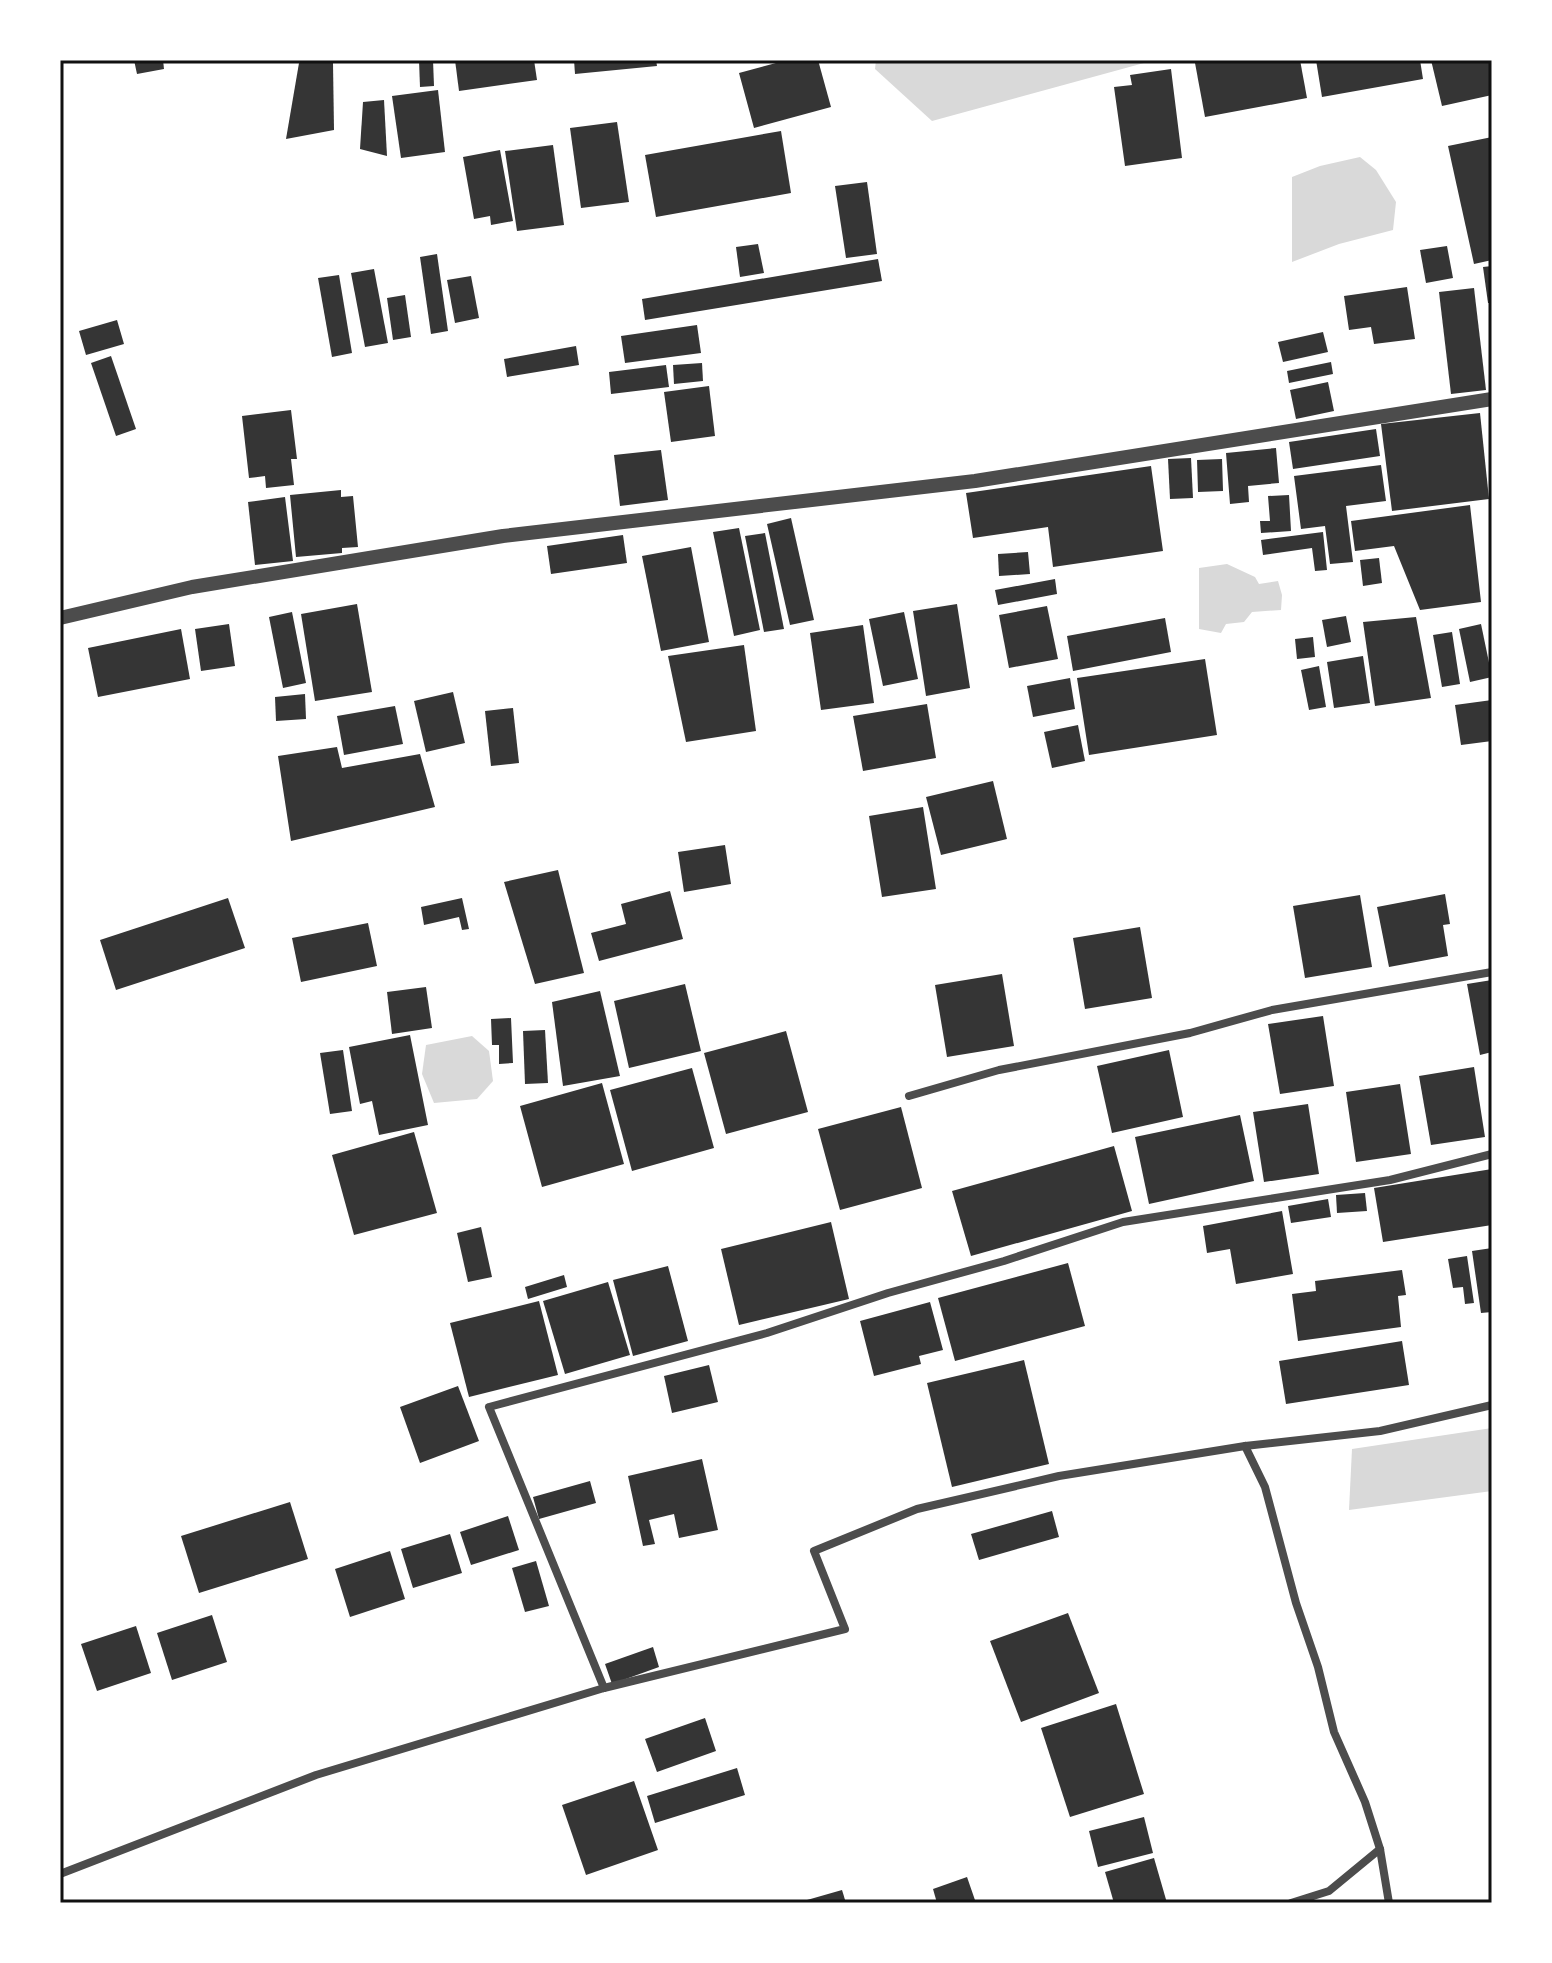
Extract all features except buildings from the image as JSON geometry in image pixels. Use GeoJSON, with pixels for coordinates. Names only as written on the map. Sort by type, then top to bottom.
{"type":"FeatureCollection","features":[{"type":"Feature","properties":{"kind":"street"},"geometry":{"type":"LineString","coordinates":[[60,618],[192,587],[503,536],[975,481],[1492,399]]}},
{"type":"Feature","properties":{"kind":"street"},"geometry":{"type":"LineString","coordinates":[[909,1096],[999,1070],[1190,1033],[1272,1010],[1492,972]]}},
{"type":"Feature","properties":{"kind":"street"},"geometry":{"type":"LineString","coordinates":[[604,1688],[489,1407],[767,1333],[1123,1222],[1390,1180],[1492,1154]]}},
{"type":"Feature","properties":{"kind":"street"},"geometry":{"type":"LineString","coordinates":[[60,1874],[316,1775],[604,1688],[845,1629],[814,1551],[917,1509],[1059,1476],[1245,1446],[1380,1431],[1492,1405]]}},
{"type":"Feature","properties":{"kind":"street"},"geometry":{"type":"LineString","coordinates":[[1245,1446],[1265,1487],[1334,1732],[1365,1802],[1380,1849],[1389,1903]]}},
{"type":"Feature","properties":{"kind":"street"},"geometry":{"type":"LineString","coordinates":[[1291,1903],[1329,1891],[1380,1849]]}},
{"type":"Feature","properties":{"kind":"shaded area"},"geometry":{"type":"Polygon","coordinates":[[[876,60],[1155,60],[932,121],[875,69],[876,60]]]}},
{"type":"Feature","properties":{"kind":"shaded area"},"geometry":{"type":"Polygon","coordinates":[[[1360,157],[1376,170],[1396,202],[1393,230],[1339,244],[1292,262],[1292,177],[1320,166],[1360,157]]]}},
{"type":"Feature","properties":{"kind":"shaded area"},"geometry":{"type":"Polygon","coordinates":[[[1227,564],[1255,577],[1259,584],[1278,581],[1282,595],[1281,610],[1252,612],[1244,622],[1226,624],[1221,633],[1199,629],[1199,568],[1227,564]]]}},
{"type":"Feature","properties":{"kind":"shaded area"},"geometry":{"type":"Polygon","coordinates":[[[472,1036],[489,1051],[493,1081],[477,1099],[434,1103],[422,1074],[426,1045],[472,1036]]]}},
{"type":"Feature","properties":{"kind":"shaded area"},"geometry":{"type":"Polygon","coordinates":[[[1492,1428],[1492,1491],[1349,1510],[1352,1449],[1492,1428]]]}}]}
